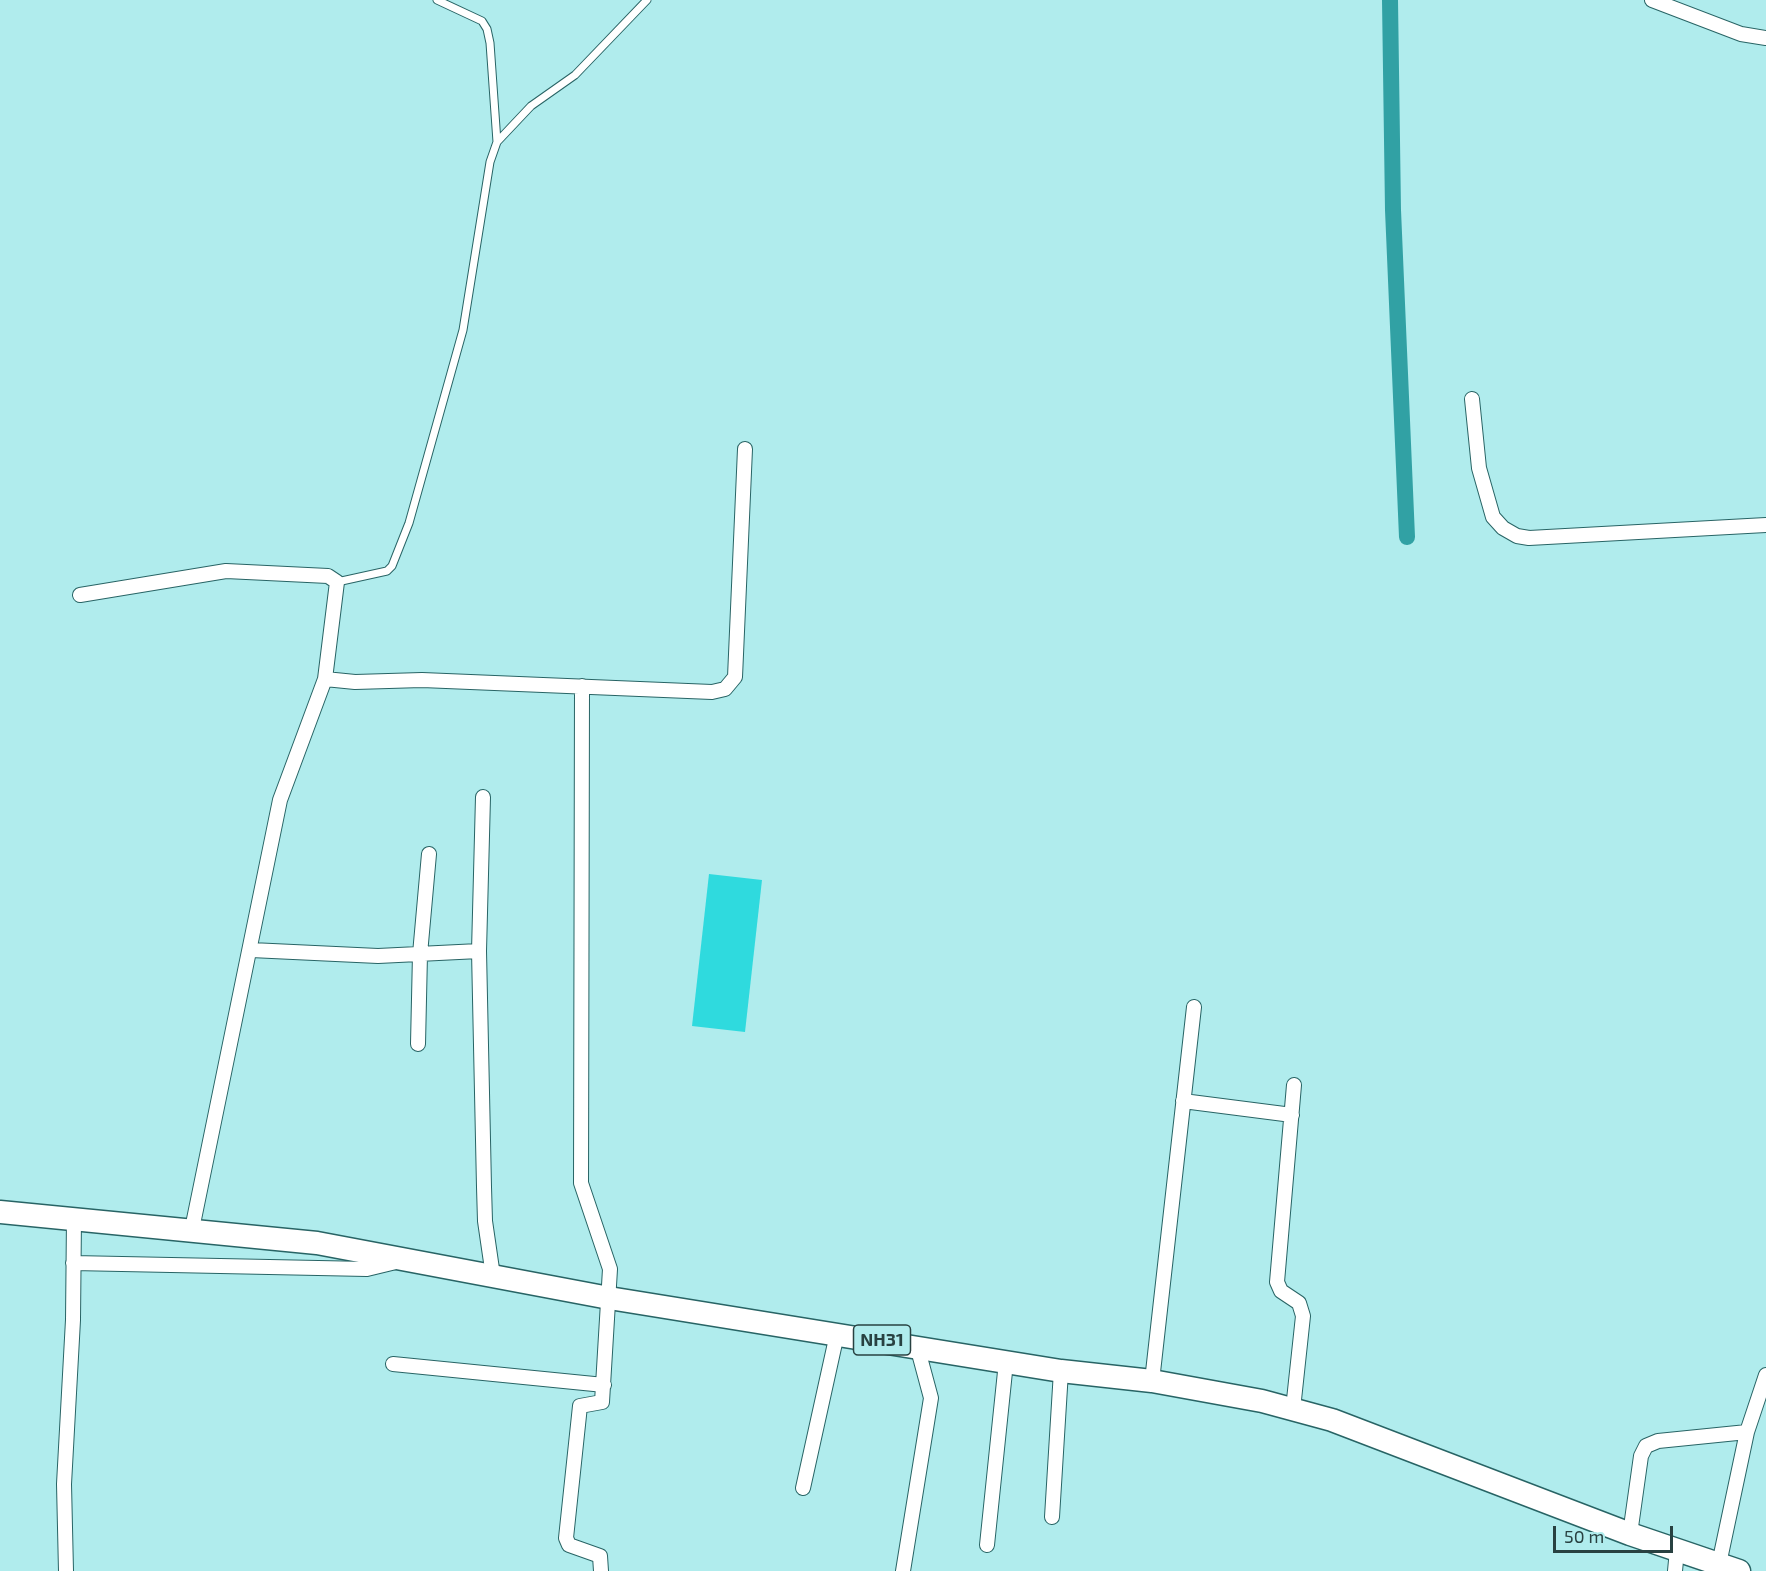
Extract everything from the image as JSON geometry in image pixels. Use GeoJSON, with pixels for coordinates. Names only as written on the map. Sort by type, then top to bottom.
{"type":"FeatureCollection","features":[{"type":"Feature","properties":{"kind":"highway","name":"NH31"},"geometry":{"type":"LineString","coordinates":[[0,1212],[305,1241],[407,1258],[609,1298],[1061,1371],[1152,1381],[1262,1401],[1332,1420],[1630,1534],[1676,1560],[1729,1568]]}},
{"type":"Feature","properties":{"kind":"street"},"geometry":{"type":"LineString","coordinates":[[1652,0],[1741,34],[1766,38]]}},
{"type":"Feature","properties":{"kind":"street"},"geometry":{"type":"LineString","coordinates":[[1472,399],[1479,468],[1492,517],[1503,528],[1517,536],[1529,538],[1766,525]]}},
{"type":"Feature","properties":{"kind":"street"},"geometry":{"type":"LineString","coordinates":[[325,679],[355,682],[422,680],[712,692],[725,689],[732,684],[735,677],[745,449]]}},
{"type":"Feature","properties":{"kind":"street"},"geometry":{"type":"LineString","coordinates":[[80,595],[226,571],[328,576],[337,582],[325,679],[280,800],[192,1229]]}},
{"type":"Feature","properties":{"kind":"street"},"geometry":{"type":"LineString","coordinates":[[582,686],[581,1184],[610,1269],[602,1404],[580,1406],[566,1538],[569,1545],[600,1556],[601,1571]]}},
{"type":"Feature","properties":{"kind":"street"},"geometry":{"type":"LineString","coordinates":[[483,797],[479,951],[485,1221],[493,1276]]}},
{"type":"Feature","properties":{"kind":"street"},"geometry":{"type":"LineString","coordinates":[[418,1044],[420,954],[429,854]]}},
{"type":"Feature","properties":{"kind":"street"},"geometry":{"type":"LineString","coordinates":[[251,950],[378,956],[479,951]]}},
{"type":"Feature","properties":{"kind":"street"},"geometry":{"type":"LineString","coordinates":[[1152,1381],[1194,1007]]}},
{"type":"Feature","properties":{"kind":"street"},"geometry":{"type":"LineString","coordinates":[[1293,1409],[1303,1316],[1299,1303],[1281,1291],[1277,1282],[1294,1085]]}},
{"type":"Feature","properties":{"kind":"street"},"geometry":{"type":"LineString","coordinates":[[1183,1101],[1292,1115]]}},
{"type":"Feature","properties":{"kind":"street"},"geometry":{"type":"LineString","coordinates":[[66,1571],[64,1484],[74,1320],[74,1218]]}},
{"type":"Feature","properties":{"kind":"street"},"geometry":{"type":"LineString","coordinates":[[73,1263],[367,1269],[386,1266],[407,1258]]}},
{"type":"Feature","properties":{"kind":"street"},"geometry":{"type":"LineString","coordinates":[[803,1488],[837,1334]]}},
{"type":"Feature","properties":{"kind":"street"},"geometry":{"type":"LineString","coordinates":[[903,1571],[931,1398],[927,1375],[917,1346]]}},
{"type":"Feature","properties":{"kind":"street"},"geometry":{"type":"LineString","coordinates":[[987,1545],[1006,1362]]}},
{"type":"Feature","properties":{"kind":"street"},"geometry":{"type":"LineString","coordinates":[[393,1364],[604,1385]]}},
{"type":"Feature","properties":{"kind":"street"},"geometry":{"type":"LineString","coordinates":[[1052,1516],[1061,1371]]}},
{"type":"Feature","properties":{"kind":"street"},"geometry":{"type":"LineString","coordinates":[[1729,1568],[1747,1432],[1766,1376]]}},
{"type":"Feature","properties":{"kind":"street"},"geometry":{"type":"LineString","coordinates":[[1630,1534],[1641,1456],[1646,1446],[1658,1441],[1747,1432]]}},
{"type":"Feature","properties":{"kind":"lane"},"geometry":{"type":"LineString","coordinates":[[337,582],[387,571],[392,566],[409,523],[463,330],[490,162],[497,142],[487,29],[482,21],[437,0]]}},
{"type":"Feature","properties":{"kind":"lane"},"geometry":{"type":"LineString","coordinates":[[497,142],[531,106],[575,75],[647,0]]}},
{"type":"Feature","properties":{"kind":"building"},"geometry":{"type":"Polygon","coordinates":[[[709,874],[762,880],[745,1032],[692,1026],[709,874]]]}},
{"type":"Feature","properties":{"kind":"waterway"},"geometry":{"type":"LineString","coordinates":[[1390,0],[1393,210],[1407,537]]}}]}
